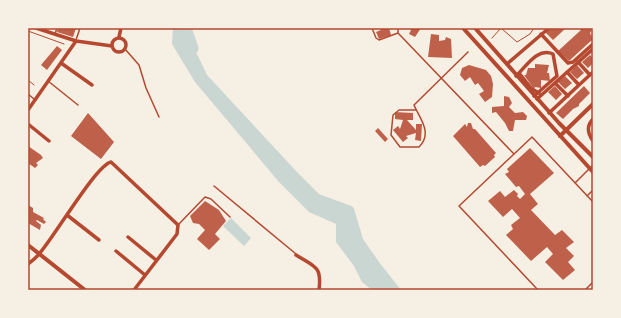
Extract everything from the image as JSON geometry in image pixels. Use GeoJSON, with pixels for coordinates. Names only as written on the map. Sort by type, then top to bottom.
{"type":"FeatureCollection","features":[{"type":"Feature","properties":{"kind":"street"},"geometry":{"type":"LineString","coordinates":[[37,28],[76,41],[112,46],[118,52],[125,48],[125,40],[119,37]]}},
{"type":"Feature","properties":{"kind":"street"},"geometry":{"type":"LineString","coordinates":[[112,46],[113,41],[119,37],[121,28]]}},
{"type":"Feature","properties":{"kind":"street"},"geometry":{"type":"LineString","coordinates":[[463,28],[560,136],[592,168]]}},
{"type":"Feature","properties":{"kind":"street"},"geometry":{"type":"LineString","coordinates":[[476,28],[507,64],[539,93]]}},
{"type":"Feature","properties":{"kind":"street"},"geometry":{"type":"LineString","coordinates":[[507,64],[549,28]]}},
{"type":"Feature","properties":{"kind":"street"},"geometry":{"type":"LineString","coordinates":[[541,34],[568,63],[573,62],[593,44]]}},
{"type":"Feature","properties":{"kind":"street"},"geometry":{"type":"LineString","coordinates":[[28,110],[76,41]]}},
{"type":"Feature","properties":{"kind":"street"},"geometry":{"type":"LineString","coordinates":[[536,98],[592,52]]}},
{"type":"Feature","properties":{"kind":"street"},"geometry":{"type":"LineString","coordinates":[[518,74],[534,57],[549,53],[553,54],[557,76],[539,93],[536,98]]}},
{"type":"Feature","properties":{"kind":"street"},"geometry":{"type":"LineString","coordinates":[[550,113],[591,74],[578,62]]}},
{"type":"Feature","properties":{"kind":"street"},"geometry":{"type":"LineString","coordinates":[[61,63],[92,85]]}},
{"type":"Feature","properties":{"kind":"street"},"geometry":{"type":"LineString","coordinates":[[567,72],[579,86]]}},
{"type":"Feature","properties":{"kind":"street"},"geometry":{"type":"LineString","coordinates":[[518,74],[536,98],[566,131],[593,157]]}},
{"type":"Feature","properties":{"kind":"street"},"geometry":{"type":"LineString","coordinates":[[555,83],[568,96]]}},
{"type":"Feature","properties":{"kind":"street"},"geometry":{"type":"LineString","coordinates":[[560,136],[593,104]]}},
{"type":"Feature","properties":{"kind":"street"},"geometry":{"type":"LineString","coordinates":[[593,120],[589,123],[588,128],[593,141]]}},
{"type":"Feature","properties":{"kind":"street"},"geometry":{"type":"LineString","coordinates":[[28,124],[49,141]]}},
{"type":"Feature","properties":{"kind":"street"},"geometry":{"type":"LineString","coordinates":[[28,264],[40,253],[95,177],[106,164],[112,162],[178,225],[177,234],[134,290]]}},
{"type":"Feature","properties":{"kind":"street"},"geometry":{"type":"LineString","coordinates":[[67,215],[99,240]]}},
{"type":"Feature","properties":{"kind":"street"},"geometry":{"type":"LineString","coordinates":[[128,237],[156,260]]}},
{"type":"Feature","properties":{"kind":"street"},"geometry":{"type":"LineString","coordinates":[[43,238],[48,242]]}},
{"type":"Feature","properties":{"kind":"street"},"geometry":{"type":"LineString","coordinates":[[28,245],[85,290]]}},
{"type":"Feature","properties":{"kind":"street"},"geometry":{"type":"LineString","coordinates":[[116,251],[145,275]]}},
{"type":"Feature","properties":{"kind":"street"},"geometry":{"type":"LineString","coordinates":[[296,255],[317,269],[321,275],[319,290]]}},
{"type":"Feature","properties":{"kind":"lane"},"geometry":{"type":"LineString","coordinates":[[55,34],[57,28]]}},
{"type":"Feature","properties":{"kind":"lane"},"geometry":{"type":"LineString","coordinates":[[76,41],[80,28]]}},
{"type":"Feature","properties":{"kind":"lane"},"geometry":{"type":"LineString","coordinates":[[372,28],[376,38],[379,40],[398,33]]}},
{"type":"Feature","properties":{"kind":"lane"},"geometry":{"type":"LineString","coordinates":[[398,28],[398,33],[514,154]]}},
{"type":"Feature","properties":{"kind":"lane"},"geometry":{"type":"LineString","coordinates":[[125,48],[139,64],[146,88],[159,117]]}},
{"type":"Feature","properties":{"kind":"lane"},"geometry":{"type":"LineString","coordinates":[[416,110],[399,110],[393,115],[391,135],[400,147],[419,147],[425,141],[426,136],[424,123],[414,105],[468,52]]}},
{"type":"Feature","properties":{"kind":"lane"},"geometry":{"type":"LineString","coordinates":[[48,82],[78,105]]}},
{"type":"Feature","properties":{"kind":"lane"},"geometry":{"type":"LineString","coordinates":[[28,94],[35,100]]}},
{"type":"Feature","properties":{"kind":"lane"},"geometry":{"type":"LineString","coordinates":[[538,290],[459,206],[532,137],[593,202]]}},
{"type":"Feature","properties":{"kind":"lane"},"geometry":{"type":"LineString","coordinates":[[575,183],[592,168]]}},
{"type":"Feature","properties":{"kind":"lane"},"geometry":{"type":"LineString","coordinates":[[214,186],[296,255]]}},
{"type":"Feature","properties":{"kind":"lane"},"geometry":{"type":"LineString","coordinates":[[587,196],[593,190]]}},
{"type":"Feature","properties":{"kind":"lane"},"geometry":{"type":"LineString","coordinates":[[178,225],[205,197],[211,199],[230,217]]}},
{"type":"Feature","properties":{"kind":"lane"},"geometry":{"type":"LineString","coordinates":[[585,290],[593,282]]}},
{"type":"Feature","properties":{"kind":"path"},"geometry":{"type":"LineString","coordinates":[[488,41],[501,28],[517,42],[530,34],[534,28]]}},
{"type":"Feature","properties":{"kind":"path"},"geometry":{"type":"LineString","coordinates":[[28,31],[64,44]]}},
{"type":"Feature","properties":{"kind":"path"},"geometry":{"type":"LineString","coordinates":[[28,80],[34,86]]}},
{"type":"Feature","properties":{"kind":"shaded area"},"geometry":{"type":"Polygon","coordinates":[[[173,28],[187,28],[187,33],[207,75],[297,172],[323,198],[349,219],[379,262],[401,290],[372,290],[362,282],[354,266],[336,242],[336,224],[309,212],[279,182],[195,82],[172,44],[173,28]]]}},
{"type":"Feature","properties":{"kind":"shaded area"},"geometry":{"type":"Polygon","coordinates":[[[231,218],[251,238],[244,246],[223,226],[231,218]]]}},
{"type":"Feature","properties":{"kind":"building"},"geometry":{"type":"Polygon","coordinates":[[[58,28],[76,28],[73,37],[57,32],[58,28]]]}},
{"type":"Feature","properties":{"kind":"building"},"geometry":{"type":"Polygon","coordinates":[[[379,28],[389,28],[391,35],[379,39],[376,32],[381,30],[379,28]]]}},
{"type":"Feature","properties":{"kind":"building"},"geometry":{"type":"Polygon","coordinates":[[[409,28],[421,28],[415,37],[409,34],[411,30],[409,28]]]}},
{"type":"Feature","properties":{"kind":"building"},"geometry":{"type":"Polygon","coordinates":[[[550,28],[566,28],[553,40],[545,32],[550,28]]]}},
{"type":"Feature","properties":{"kind":"building"},"geometry":{"type":"Polygon","coordinates":[[[579,28],[593,28],[590,33],[593,39],[569,61],[558,51],[581,30],[579,28]]]}},
{"type":"Feature","properties":{"kind":"building"},"geometry":{"type":"Polygon","coordinates":[[[431,34],[439,35],[439,41],[445,40],[446,37],[451,39],[452,58],[428,57],[431,34]]]}},
{"type":"Feature","properties":{"kind":"building"},"geometry":{"type":"Polygon","coordinates":[[[57,46],[62,50],[47,70],[41,65],[57,46]]]}},
{"type":"Feature","properties":{"kind":"building"},"geometry":{"type":"Polygon","coordinates":[[[590,55],[593,58],[593,63],[588,68],[582,62],[590,55]]]}},
{"type":"Feature","properties":{"kind":"building"},"geometry":{"type":"Polygon","coordinates":[[[535,64],[549,65],[547,73],[549,73],[550,81],[541,80],[541,88],[535,87],[534,89],[524,75],[526,75],[528,68],[535,68],[535,64]]]}},
{"type":"Feature","properties":{"kind":"building"},"geometry":{"type":"Polygon","coordinates":[[[469,65],[486,70],[491,76],[493,84],[492,97],[485,102],[479,94],[484,91],[478,83],[475,85],[470,77],[465,81],[460,75],[462,68],[469,65]]]}},
{"type":"Feature","properties":{"kind":"building"},"geometry":{"type":"Polygon","coordinates":[[[577,65],[584,73],[577,79],[570,72],[577,65]]]}},
{"type":"Feature","properties":{"kind":"building"},"geometry":{"type":"Polygon","coordinates":[[[565,76],[572,83],[565,89],[558,82],[565,76]]]}},
{"type":"Feature","properties":{"kind":"building"},"geometry":{"type":"Polygon","coordinates":[[[555,86],[562,94],[556,100],[548,92],[555,86]]]}},
{"type":"Feature","properties":{"kind":"building"},"geometry":{"type":"Polygon","coordinates":[[[584,86],[590,93],[579,104],[579,106],[573,109],[563,119],[556,113],[584,86]]]}},
{"type":"Feature","properties":{"kind":"building"},"geometry":{"type":"Polygon","coordinates":[[[504,96],[509,97],[512,103],[509,107],[515,113],[523,112],[527,116],[526,120],[515,120],[513,131],[509,131],[505,123],[496,112],[492,113],[492,107],[504,106],[504,96]]]}},
{"type":"Feature","properties":{"kind":"building"},"geometry":{"type":"Polygon","coordinates":[[[395,112],[413,113],[413,120],[407,120],[416,130],[416,124],[422,124],[421,141],[415,140],[416,133],[406,136],[408,138],[403,142],[393,130],[398,126],[400,129],[403,120],[395,119],[395,112]]]}},
{"type":"Feature","properties":{"kind":"building"},"geometry":{"type":"Polygon","coordinates":[[[88,113],[114,142],[101,159],[71,136],[88,113]]]}},
{"type":"Feature","properties":{"kind":"building"},"geometry":{"type":"Polygon","coordinates":[[[468,123],[471,123],[473,129],[475,129],[496,153],[494,155],[495,157],[485,166],[483,165],[480,167],[453,136],[465,124],[467,127],[468,123]]]}},
{"type":"Feature","properties":{"kind":"building"},"geometry":{"type":"Polygon","coordinates":[[[378,128],[388,139],[385,142],[375,131],[378,128]]]}},
{"type":"Feature","properties":{"kind":"building"},"geometry":{"type":"Polygon","coordinates":[[[28,146],[43,158],[36,163],[38,165],[35,168],[28,163],[28,146]]]}},
{"type":"Feature","properties":{"kind":"building"},"geometry":{"type":"Polygon","coordinates":[[[530,148],[554,173],[530,194],[538,204],[531,210],[555,235],[562,230],[574,242],[566,248],[574,256],[568,262],[575,270],[563,280],[545,262],[553,254],[547,247],[531,261],[506,235],[513,229],[511,225],[520,218],[512,209],[503,217],[488,201],[500,191],[505,197],[514,190],[520,199],[525,194],[519,186],[516,187],[505,174],[509,172],[507,169],[530,148]]]}},
{"type":"Feature","properties":{"kind":"building"},"geometry":{"type":"Polygon","coordinates":[[[205,201],[219,210],[226,221],[215,234],[220,239],[209,250],[197,239],[205,230],[199,224],[193,223],[190,216],[205,201]]]}},
{"type":"Feature","properties":{"kind":"building"},"geometry":{"type":"Polygon","coordinates":[[[28,205],[33,208],[33,212],[44,218],[43,219],[46,222],[44,224],[37,220],[36,221],[41,225],[40,230],[28,223],[28,205]]]}},
{"type":"Feature","properties":{"kind":"waterway"},"geometry":{"type":"LineString","coordinates":[[186,28],[193,48]]}},
{"type":"Feature","properties":{"kind":"waterway"},"geometry":{"type":"LineString","coordinates":[[316,199],[349,211],[357,238]]}}]}
